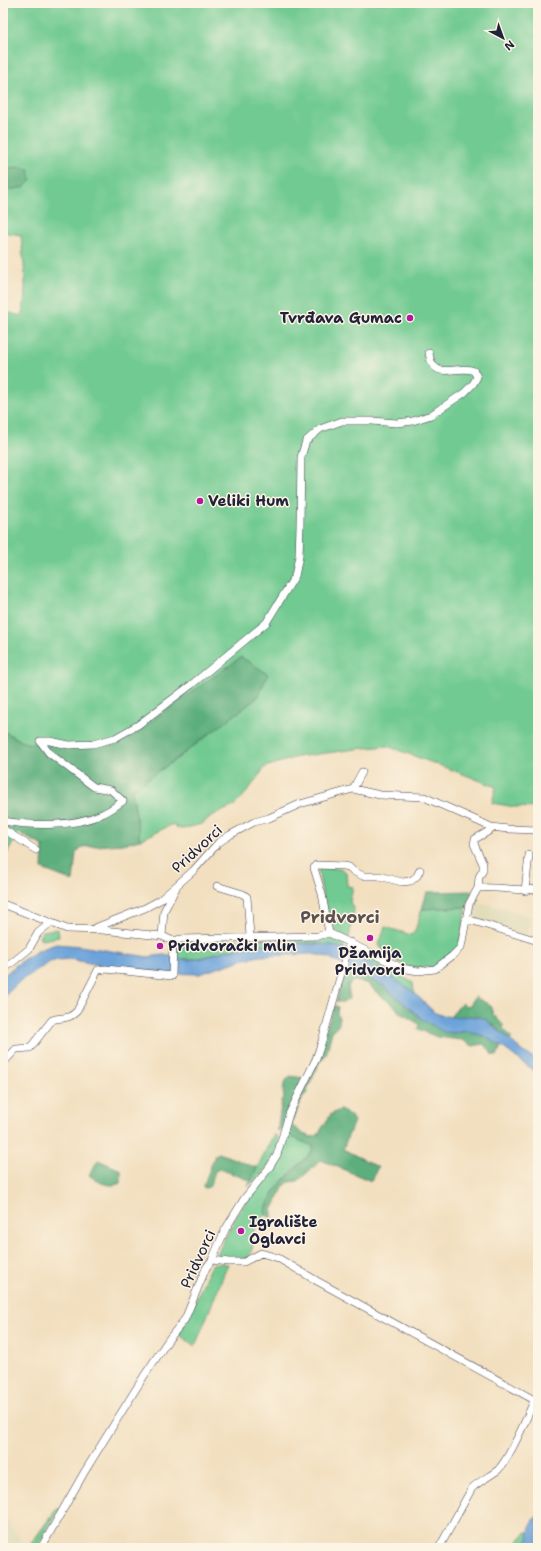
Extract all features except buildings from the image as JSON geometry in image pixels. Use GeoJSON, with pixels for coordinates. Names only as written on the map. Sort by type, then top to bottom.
{"type":"FeatureCollection","features":[{"type":"Feature","properties":{"kind":"street"},"geometry":{"type":"LineString","coordinates":[[3,821],[17,823],[68,824],[102,814],[124,801],[111,790],[94,787],[88,783],[49,752],[40,741],[50,740],[69,745],[93,744],[115,738],[138,725],[191,685],[266,623],[295,576],[300,541],[301,457],[306,441],[320,429],[342,421],[397,423],[413,421],[431,416],[444,405],[464,393],[473,384],[477,377],[474,371],[469,368],[443,372],[436,368],[430,361],[428,353]]}},
{"type":"Feature","properties":{"kind":"street"},"geometry":{"type":"LineString","coordinates":[[362,772],[353,789],[380,795],[415,795],[424,797],[491,827],[538,830]]}},
{"type":"Feature","properties":{"kind":"street","name":"Pridvorci"},"geometry":{"type":"LineString","coordinates":[[91,930],[145,908],[160,900],[177,886],[218,843],[254,822],[269,818],[300,804],[353,789]]}},
{"type":"Feature","properties":{"kind":"street"},"geometry":{"type":"LineString","coordinates":[[3,1063],[16,1049],[22,1048],[27,1050],[30,1048],[52,1020],[68,1018],[73,1015],[79,1006],[93,976],[98,970],[106,969],[172,976],[173,941],[181,939],[250,936],[298,937],[318,936],[329,933],[410,971],[428,971],[435,969],[443,964],[461,947],[470,904],[478,888],[479,877],[483,870],[483,864],[474,844],[475,839],[489,831],[491,827]]}},
{"type":"Feature","properties":{"kind":"street"},"geometry":{"type":"LineString","coordinates":[[3,829],[36,850]]}},
{"type":"Feature","properties":{"kind":"street"},"geometry":{"type":"LineString","coordinates":[[525,891],[526,871],[530,855]]}},
{"type":"Feature","properties":{"kind":"street"},"geometry":{"type":"LineString","coordinates":[[329,933],[322,894],[314,868],[316,865],[344,866],[349,867],[353,871],[363,876],[379,876],[402,882],[411,880],[417,876],[420,870]]}},
{"type":"Feature","properties":{"kind":"street"},"geometry":{"type":"LineString","coordinates":[[162,936],[164,911],[177,886]]}},
{"type":"Feature","properties":{"kind":"street"},"geometry":{"type":"LineString","coordinates":[[217,886],[243,894],[247,897],[250,936]]}},
{"type":"Feature","properties":{"kind":"street"},"geometry":{"type":"LineString","coordinates":[[478,888],[492,887],[525,891],[538,889]]}},
{"type":"Feature","properties":{"kind":"street","name":"Pridvorci"},"geometry":{"type":"LineString","coordinates":[[3,904],[67,929],[162,936],[173,941]]}},
{"type":"Feature","properties":{"kind":"street"},"geometry":{"type":"LineString","coordinates":[[467,920],[538,941]]}},
{"type":"Feature","properties":{"kind":"street"},"geometry":{"type":"LineString","coordinates":[[3,970],[29,949],[38,933],[50,923]]}},
{"type":"Feature","properties":{"kind":"street","name":"Pridvorci"},"geometry":{"type":"LineString","coordinates":[[41,1548],[85,1471],[144,1376],[169,1340],[186,1319],[206,1268],[212,1260],[225,1230],[244,1199],[269,1168],[277,1155],[289,1114],[309,1073],[322,1041],[350,942]]}},
{"type":"Feature","properties":{"kind":"street"},"geometry":{"type":"LineString","coordinates":[[212,1260],[244,1262],[261,1253],[278,1258],[317,1281],[536,1401],[508,1456],[498,1469],[472,1488],[439,1548]]}},
{"type":"Feature","properties":{"kind":"shaded area"},"geometry":{"type":"Polygon","coordinates":[[[474,901],[532,916],[527,935],[470,918],[474,901]]]}},
{"type":"Feature","properties":{"kind":"shaded area"},"geometry":{"type":"Polygon","coordinates":[[[3,1515],[22,1542],[15,1548],[3,1548],[3,1515]]]}},
{"type":"Feature","properties":{"kind":"green space"},"geometry":{"type":"Polygon","coordinates":[[[3,3],[538,3],[538,808],[515,807],[492,803],[496,787],[387,746],[297,757],[265,767],[247,792],[234,806],[211,816],[202,824],[182,829],[177,828],[173,824],[140,840],[132,790],[179,757],[257,698],[146,725],[116,743],[74,747],[25,743],[3,731],[3,311],[21,316],[25,296],[25,286],[21,235],[3,232],[3,191],[25,187],[29,169],[10,168],[3,170],[3,3]]]}},
{"type":"Feature","properties":{"kind":"green space"},"geometry":{"type":"Polygon","coordinates":[[[20,167],[29,170],[31,180],[25,187],[3,191],[3,170],[20,167]]]}},
{"type":"Feature","properties":{"kind":"green space"},"geometry":{"type":"Polygon","coordinates":[[[241,657],[268,674],[257,698],[179,757],[132,790],[140,840],[123,844],[82,847],[76,853],[73,881],[42,869],[43,846],[3,825],[3,731],[25,743],[74,747],[115,743],[146,725],[241,657]]]}},
{"type":"Feature","properties":{"kind":"green space"},"geometry":{"type":"Polygon","coordinates":[[[3,825],[19,832],[4,859],[3,858],[3,825]]]}},
{"type":"Feature","properties":{"kind":"green space"},"geometry":{"type":"Polygon","coordinates":[[[322,866],[343,870],[346,872],[347,886],[353,887],[350,902],[354,910],[349,938],[333,932],[328,928],[318,868],[322,866]]]}},
{"type":"Feature","properties":{"kind":"green space"},"geometry":{"type":"Polygon","coordinates":[[[472,891],[467,907],[422,909],[427,892],[472,891]]]}},
{"type":"Feature","properties":{"kind":"green space"},"geometry":{"type":"Polygon","coordinates":[[[467,907],[459,946],[435,968],[409,967],[383,955],[383,950],[379,945],[385,927],[411,935],[415,931],[422,909],[467,907]]]}},
{"type":"Feature","properties":{"kind":"green space"},"geometry":{"type":"Polygon","coordinates":[[[58,929],[59,937],[42,940],[39,938],[42,931],[58,929]]]}},
{"type":"Feature","properties":{"kind":"green space"},"geometry":{"type":"Polygon","coordinates":[[[331,938],[342,941],[345,949],[319,944],[273,943],[224,951],[204,957],[190,959],[175,958],[177,941],[331,938]]]}},
{"type":"Feature","properties":{"kind":"green space"},"geometry":{"type":"Polygon","coordinates":[[[353,946],[367,953],[371,958],[413,983],[414,991],[417,996],[410,989],[350,951],[353,946]]]}},
{"type":"Feature","properties":{"kind":"green space"},"geometry":{"type":"Polygon","coordinates":[[[345,965],[384,986],[422,1019],[455,1033],[466,1031],[484,1036],[501,1046],[497,1056],[492,1055],[489,1049],[483,1044],[473,1046],[462,1040],[437,1037],[418,1029],[419,1024],[399,1012],[395,1006],[377,993],[367,983],[352,981],[348,986],[350,998],[344,1002],[336,1002],[345,965]]]}},
{"type":"Feature","properties":{"kind":"green space"},"geometry":{"type":"Polygon","coordinates":[[[475,997],[490,1005],[493,1014],[512,1038],[510,1040],[494,1025],[450,1017],[462,1003],[466,1006],[470,1005],[475,997]]]}},
{"type":"Feature","properties":{"kind":"green space"},"geometry":{"type":"Polygon","coordinates":[[[335,1005],[338,1007],[337,1014],[339,1024],[332,1031],[326,1055],[319,1063],[307,1093],[303,1097],[291,1125],[303,1134],[312,1137],[317,1136],[331,1114],[340,1110],[350,1115],[354,1121],[343,1149],[378,1167],[371,1181],[321,1160],[298,1181],[289,1182],[284,1186],[272,1210],[272,1218],[266,1215],[265,1211],[276,1189],[312,1152],[313,1146],[287,1135],[288,1125],[335,1005]]]}},
{"type":"Feature","properties":{"kind":"green space"},"geometry":{"type":"Polygon","coordinates":[[[290,1076],[304,1078],[282,1129],[277,1131],[282,1100],[284,1098],[284,1086],[290,1076]]]}},
{"type":"Feature","properties":{"kind":"green space"},"geometry":{"type":"Polygon","coordinates":[[[274,1134],[278,1138],[278,1145],[273,1158],[258,1177],[248,1186],[274,1134]]]}},
{"type":"Feature","properties":{"kind":"green space"},"geometry":{"type":"Polygon","coordinates":[[[287,1135],[313,1146],[312,1152],[276,1190],[266,1208],[266,1215],[258,1223],[250,1239],[254,1242],[251,1252],[246,1259],[222,1259],[217,1254],[238,1213],[277,1160],[287,1135]]]}},
{"type":"Feature","properties":{"kind":"green space"},"geometry":{"type":"Polygon","coordinates":[[[219,1153],[257,1168],[251,1181],[220,1169],[215,1171],[210,1186],[206,1188],[203,1187],[215,1155],[219,1153]]]}},
{"type":"Feature","properties":{"kind":"green space"},"geometry":{"type":"Polygon","coordinates":[[[98,1160],[121,1170],[121,1183],[112,1185],[104,1184],[89,1175],[98,1160]]]}},
{"type":"Feature","properties":{"kind":"green space"},"geometry":{"type":"Polygon","coordinates":[[[216,1263],[228,1264],[195,1346],[178,1334],[187,1321],[211,1265],[216,1263]]]}},
{"type":"Feature","properties":{"kind":"green space"},"geometry":{"type":"Polygon","coordinates":[[[57,1508],[60,1508],[36,1548],[28,1548],[57,1508]]]}},
{"type":"Feature","properties":{"kind":"green space"},"geometry":{"type":"Polygon","coordinates":[[[528,1531],[529,1541],[525,1548],[514,1548],[521,1537],[528,1531]]]}},
{"type":"Feature","properties":{"kind":"water"},"geometry":{"type":"Polygon","coordinates":[[[292,943],[333,945],[345,949],[410,989],[435,1013],[450,1017],[470,1016],[484,1018],[525,1053],[538,1060],[538,1074],[501,1046],[484,1036],[466,1031],[455,1033],[444,1032],[422,1019],[384,986],[328,957],[312,954],[260,956],[241,960],[200,974],[165,973],[104,966],[70,959],[58,960],[50,962],[20,981],[3,998],[3,976],[24,959],[39,950],[56,944],[80,946],[148,957],[164,955],[188,960],[203,958],[251,945],[292,943]]]}},
{"type":"Feature","properties":{"kind":"water"},"geometry":{"type":"Polygon","coordinates":[[[538,1515],[538,1548],[525,1548],[531,1524],[538,1515]]]}},
{"type":"Feature","properties":{"kind":"place","name":"Tvrđava Gumac"},"geometry":{"type":"Point","coordinates":[410,318]}},
{"type":"Feature","properties":{"kind":"place","name":"Veliki Hum"},"geometry":{"type":"Point","coordinates":[200,501]}},
{"type":"Feature","properties":{"kind":"place","name":"Džamija Pridvorci"},"geometry":{"type":"Point","coordinates":[370,938]}},
{"type":"Feature","properties":{"kind":"place","name":"Pridvorački mlin"},"geometry":{"type":"Point","coordinates":[160,946]}},
{"type":"Feature","properties":{"kind":"place","name":"Igralište Oglavci"},"geometry":{"type":"Point","coordinates":[241,1231]}},
{"type":"Feature","properties":{"kind":"district","name":"Pridvorci"},"geometry":{"type":"Point","coordinates":[340,917]}}]}
